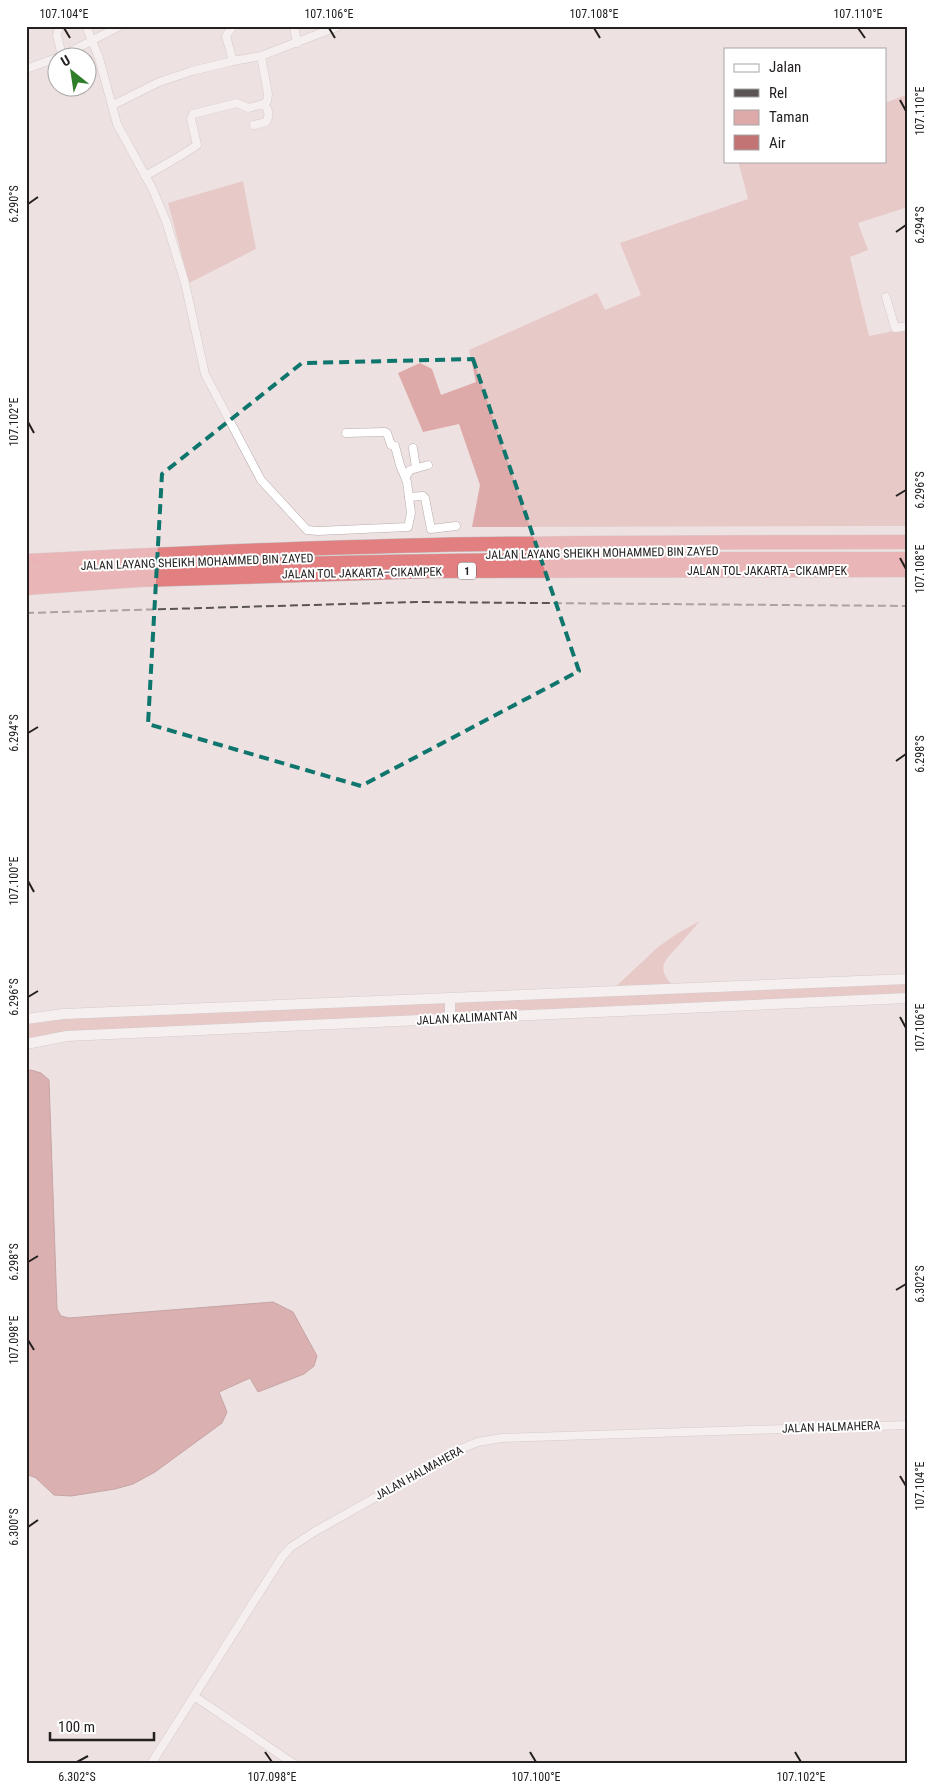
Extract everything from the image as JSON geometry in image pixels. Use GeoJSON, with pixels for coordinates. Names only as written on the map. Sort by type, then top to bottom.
{"type":"FeatureCollection","features":[{"type":"Feature","properties":{"kind":"highway","name":"JALAN TOL JAKARTA–CIKAMPEK"},"geometry":{"type":"LineString","coordinates":[[26,560],[277,549],[436,545],[657,542],[908,542]]}},
{"type":"Feature","properties":{"kind":"highway","name":"JALAN LAYANG SHEIKH MOHAMMED BIN ZAYED"},"geometry":{"type":"LineString","coordinates":[[26,568],[310,557],[618,552],[908,552]]}},
{"type":"Feature","properties":{"kind":"highway","name":"JALAN LAYANG SHEIKH MOHAMMED BIN ZAYED"},"geometry":{"type":"LineString","coordinates":[[26,575],[134,569],[496,560],[908,559]]}},
{"type":"Feature","properties":{"kind":"highway","name":"JALAN TOL JAKARTA–CIKAMPEK"},"geometry":{"type":"LineString","coordinates":[[26,588],[139,580],[430,571],[908,570]]}},
{"type":"Feature","properties":{"kind":"street"},"geometry":{"type":"LineString","coordinates":[[59,26],[57,36],[60,48]]}},
{"type":"Feature","properties":{"kind":"street"},"geometry":{"type":"LineString","coordinates":[[86,26],[121,133],[145,176],[166,221],[185,283],[205,374],[265,485],[304,528],[313,531],[408,527],[411,513],[406,476],[400,465],[395,446],[390,444],[387,432],[346,433]]}},
{"type":"Feature","properties":{"kind":"street"},"geometry":{"type":"LineString","coordinates":[[78,48],[120,26]]}},
{"type":"Feature","properties":{"kind":"street"},"geometry":{"type":"LineString","coordinates":[[233,26],[226,36],[233,61]]}},
{"type":"Feature","properties":{"kind":"street"},"geometry":{"type":"LineString","coordinates":[[294,26],[297,43]]}},
{"type":"Feature","properties":{"kind":"street"},"geometry":{"type":"LineString","coordinates":[[113,105],[159,82],[192,71],[261,56],[339,26]]}},
{"type":"Feature","properties":{"kind":"street"},"geometry":{"type":"LineString","coordinates":[[145,176],[197,145],[191,119],[192,114],[237,104],[248,108],[267,102],[268,94],[261,56]]}},
{"type":"Feature","properties":{"kind":"street"},"geometry":{"type":"LineString","coordinates":[[26,69],[48,61]]}},
{"type":"Feature","properties":{"kind":"street"},"geometry":{"type":"LineString","coordinates":[[254,125],[266,122],[269,116],[264,104]]}},
{"type":"Feature","properties":{"kind":"street"},"geometry":{"type":"LineString","coordinates":[[886,297],[895,328],[908,326]]}},
{"type":"Feature","properties":{"kind":"street"},"geometry":{"type":"LineString","coordinates":[[413,448],[416,468]]}},
{"type":"Feature","properties":{"kind":"street"},"geometry":{"type":"LineString","coordinates":[[406,476],[410,470],[428,465]]}},
{"type":"Feature","properties":{"kind":"street"},"geometry":{"type":"LineString","coordinates":[[409,497],[423,496],[425,498],[431,529],[456,526]]}},
{"type":"Feature","properties":{"kind":"street","name":"JALAN KALIMANTAN"},"geometry":{"type":"LineString","coordinates":[[26,1019],[64,1014],[908,979]]}},
{"type":"Feature","properties":{"kind":"street"},"geometry":{"type":"LineString","coordinates":[[450,998],[450,1020]]}},
{"type":"Feature","properties":{"kind":"street","name":"JALAN KALIMANTAN"},"geometry":{"type":"LineString","coordinates":[[26,1044],[67,1036],[908,998]]}},
{"type":"Feature","properties":{"kind":"street","name":"JALAN HALMAHERA"},"geometry":{"type":"LineString","coordinates":[[151,1764],[282,1557],[291,1547],[314,1532],[463,1448],[478,1442],[501,1438],[908,1425]]}},
{"type":"Feature","properties":{"kind":"street"},"geometry":{"type":"LineString","coordinates":[[194,1696],[294,1764]]}},
{"type":"Feature","properties":{"kind":"highlighted area"},"geometry":{"type":"Polygon","coordinates":[[[473,359],[579,671],[361,786],[148,724],[162,474],[302,363],[473,359]]]}},
{"type":"Feature","properties":{"kind":"green space"},"geometry":{"type":"Polygon","coordinates":[[[908,94],[908,207],[858,223],[868,250],[850,257],[869,336],[908,328],[908,526],[472,527],[480,485],[459,424],[423,432],[398,373],[420,363],[432,369],[441,395],[476,382],[469,350],[597,293],[605,310],[641,295],[620,243],[748,199],[738,162],[886,162],[886,103],[908,94]]]}},
{"type":"Feature","properties":{"kind":"green space"},"geometry":{"type":"Polygon","coordinates":[[[243,181],[256,249],[189,283],[168,203],[243,181]]]}},
{"type":"Feature","properties":{"kind":"green space"},"geometry":{"type":"Polygon","coordinates":[[[700,921],[665,961],[663,970],[675,988],[908,979],[908,998],[244,1029],[26,1044],[26,1019],[611,991],[658,947],[700,921]]]}},
{"type":"Feature","properties":{"kind":"water"},"geometry":{"type":"Polygon","coordinates":[[[31,1070],[41,1073],[49,1080],[57,1309],[61,1316],[69,1318],[273,1302],[293,1312],[317,1356],[314,1366],[304,1374],[258,1392],[250,1378],[219,1392],[227,1412],[222,1423],[155,1472],[133,1484],[71,1496],[54,1495],[36,1478],[26,1474],[26,1071],[31,1070]]]}},
{"type":"Feature","properties":{"kind":"railway"},"geometry":{"type":"LineString","coordinates":[[26,613],[416,602],[908,606]]}}]}
